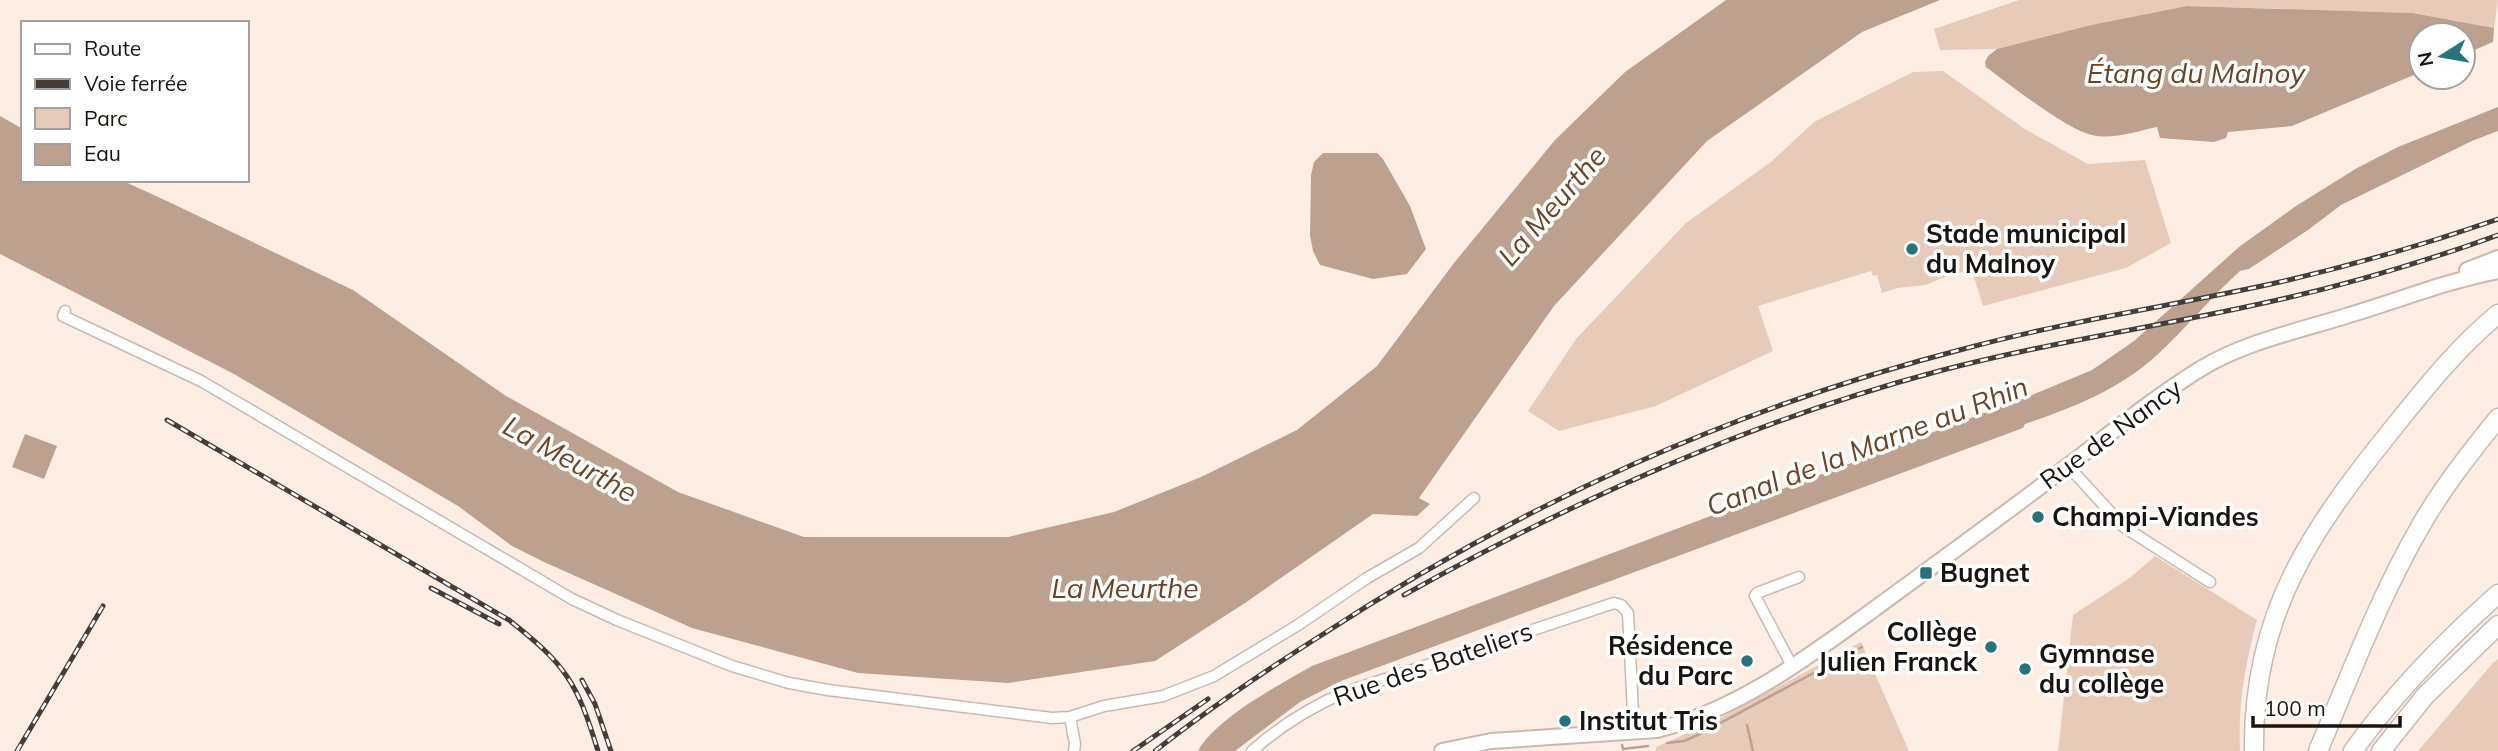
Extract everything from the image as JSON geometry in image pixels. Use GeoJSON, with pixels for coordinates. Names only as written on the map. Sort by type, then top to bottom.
{"type":"FeatureCollection","features":[{"type":"Feature","properties":{"kind":"highway"},"geometry":{"type":"LineString","coordinates":[[2254,751],[2256,689],[2262,657],[2281,597],[2303,551],[2346,488],[2406,411],[2456,354],[2498,314]]}},
{"type":"Feature","properties":{"kind":"highway"},"geometry":{"type":"LineString","coordinates":[[2318,751],[2384,598],[2420,526],[2454,474],[2498,418]]}},
{"type":"Feature","properties":{"kind":"highway"},"geometry":{"type":"LineString","coordinates":[[2353,751],[2426,662],[2498,594]]}},
{"type":"Feature","properties":{"kind":"highway"},"geometry":{"type":"LineString","coordinates":[[2381,751],[2425,696],[2498,625]]}},
{"type":"Feature","properties":{"kind":"main road"},"geometry":{"type":"LineString","coordinates":[[2417,292],[2498,258]]}},
{"type":"Feature","properties":{"kind":"main road"},"geometry":{"type":"LineString","coordinates":[[2417,292],[2498,271]]}},
{"type":"Feature","properties":{"kind":"main road","name":"Rue de Nancy"},"geometry":{"type":"LineString","coordinates":[[1442,751],[1491,741],[1634,733],[1677,725],[1699,716],[1747,693],[1792,666],[1926,573],[2138,412],[2198,370],[2225,356],[2417,292]]}},
{"type":"Feature","properties":{"kind":"street"},"geometry":{"type":"LineString","coordinates":[[65,311],[62,316],[201,381],[538,580],[617,620],[732,666],[828,691],[1052,718],[1070,717],[1104,706],[1163,696],[1214,676],[1419,548],[1474,498]]}},
{"type":"Feature","properties":{"kind":"street"},"geometry":{"type":"LineString","coordinates":[[2068,466],[2124,527],[2210,582]]}},
{"type":"Feature","properties":{"kind":"street"},"geometry":{"type":"LineString","coordinates":[[1792,666],[1755,596],[1799,578]]}},
{"type":"Feature","properties":{"kind":"street","name":"Rue des Bateliers"},"geometry":{"type":"LineString","coordinates":[[1252,751],[1272,733],[1305,711],[1343,693],[1614,603],[1625,608],[1628,613],[1634,733]]}},
{"type":"Feature","properties":{"kind":"street"},"geometry":{"type":"LineString","coordinates":[[1070,717],[1074,751]]}},
{"type":"Feature","properties":{"kind":"green space"},"geometry":{"type":"Polygon","coordinates":[[[2019,0],[2498,0],[2494,28],[2477,25],[2477,21],[2456,21],[2413,13],[2188,6],[2091,25],[1997,49],[1940,50],[1934,29],[2019,0]]]}},
{"type":"Feature","properties":{"kind":"green space","name":"Stade municipal du Malnoy"},"geometry":{"type":"Polygon","coordinates":[[[1943,71],[2025,129],[2088,164],[2145,160],[2171,243],[2126,268],[1983,306],[1971,268],[1926,285],[1897,288],[1882,293],[1877,275],[1873,276],[1871,271],[1758,306],[1773,351],[1656,406],[1559,431],[1528,411],[1576,339],[1686,223],[1772,161],[1814,122],[1913,72],[1943,71]]]}},
{"type":"Feature","properties":{"kind":"green space"},"geometry":{"type":"Polygon","coordinates":[[[2155,556],[2257,620],[2243,685],[2240,751],[2058,751],[2073,615],[2131,577],[2155,556]]]}},
{"type":"Feature","properties":{"kind":"green space"},"geometry":{"type":"Polygon","coordinates":[[[1861,642],[1909,751],[1656,751],[1656,747],[1713,722],[1861,642]]]}},
{"type":"Feature","properties":{"kind":"green space"},"geometry":{"type":"Polygon","coordinates":[[[2498,659],[2498,751],[2418,751],[2492,664],[2498,659]]]}},
{"type":"Feature","properties":{"kind":"water","name":"La Meurthe"},"geometry":{"type":"Polygon","coordinates":[[[1726,0],[1940,0],[1862,32],[1707,141],[1554,306],[1419,498],[1430,504],[1417,516],[1373,514],[1245,603],[1155,661],[1008,683],[858,673],[692,628],[512,546],[458,506],[234,374],[0,254],[0,116],[21,128],[21,182],[125,182],[169,202],[353,290],[506,396],[678,492],[804,537],[1008,537],[1114,512],[1201,477],[1297,430],[1377,366],[1454,263],[1555,140],[1625,72],[1726,0]]]}},
{"type":"Feature","properties":{"kind":"water","name":"Étang du Malnoy"},"geometry":{"type":"Polygon","coordinates":[[[2187,6],[2413,13],[2456,21],[2407,21],[2407,78],[2292,126],[2228,132],[2226,138],[2214,142],[2160,138],[2157,127],[2116,136],[2092,135],[2068,125],[1986,67],[1988,56],[1997,49],[2091,25],[2187,6]]]}},
{"type":"Feature","properties":{"kind":"water","name":"Étang du Malnoy"},"geometry":{"type":"Polygon","coordinates":[[[2477,25],[2494,28],[2493,42],[2477,49],[2477,25]]]}},
{"type":"Feature","properties":{"kind":"water","name":"Canal de la Marne au Rhin"},"geometry":{"type":"Polygon","coordinates":[[[2498,107],[2498,131],[2341,205],[2249,269],[2240,271],[2157,355],[2127,378],[2094,397],[2025,424],[2023,428],[1341,681],[1300,702],[1235,751],[1198,751],[1219,726],[1233,715],[1312,666],[2092,370],[2134,341],[2239,247],[2296,206],[2357,168],[2398,147],[2498,107]]]}},
{"type":"Feature","properties":{"kind":"water"},"geometry":{"type":"Polygon","coordinates":[[[1323,153],[1377,153],[1383,159],[1410,206],[1426,249],[1407,274],[1373,279],[1320,265],[1313,251],[1310,235],[1311,175],[1314,162],[1323,153]]]}},
{"type":"Feature","properties":{"kind":"water"},"geometry":{"type":"Polygon","coordinates":[[[25,434],[57,446],[44,479],[12,467],[25,434]]]}},
{"type":"Feature","properties":{"kind":"waterway"},"geometry":{"type":"LineString","coordinates":[[1667,743],[1684,741],[1700,734],[1862,647]]}},
{"type":"Feature","properties":{"kind":"waterway"},"geometry":{"type":"LineString","coordinates":[[1747,725],[1753,751]]}},
{"type":"Feature","properties":{"kind":"waterway"},"geometry":{"type":"LineString","coordinates":[[1622,745],[1623,749],[1648,746]]}},
{"type":"Feature","properties":{"kind":"railway"},"geometry":{"type":"LineString","coordinates":[[1155,751],[1296,651],[1473,544],[1632,465],[1714,430],[1883,371],[1971,347],[2308,275],[2498,219]]}},
{"type":"Feature","properties":{"kind":"railway"},"geometry":{"type":"LineString","coordinates":[[1404,595],[1533,527],[1665,466],[1732,439],[1869,391],[1979,361],[2323,289],[2498,235]]}},
{"type":"Feature","properties":{"kind":"railway"},"geometry":{"type":"LineString","coordinates":[[167,420],[509,620],[544,650],[567,677],[576,691],[598,751]]}},
{"type":"Feature","properties":{"kind":"railway"},"geometry":{"type":"LineString","coordinates":[[431,588],[499,624]]}},
{"type":"Feature","properties":{"kind":"railway"},"geometry":{"type":"LineString","coordinates":[[17,751],[103,606]]}},
{"type":"Feature","properties":{"kind":"railway"},"geometry":{"type":"LineString","coordinates":[[582,680],[595,704],[611,751]]}},
{"type":"Feature","properties":{"kind":"railway"},"geometry":{"type":"LineString","coordinates":[[1133,751],[1208,699]]}},
{"type":"Feature","properties":{"kind":"place","name":"Stade municipal du Malnoy"},"geometry":{"type":"Point","coordinates":[1912,249]}},
{"type":"Feature","properties":{"kind":"place","name":"Champi-Viandes"},"geometry":{"type":"Point","coordinates":[2038,517]}},
{"type":"Feature","properties":{"kind":"place","name":"Bugnet"},"geometry":{"type":"Point","coordinates":[1926,573]}},
{"type":"Feature","properties":{"kind":"place","name":"Collège Julien Franck"},"geometry":{"type":"Point","coordinates":[1991,647]}},
{"type":"Feature","properties":{"kind":"place","name":"Résidence du Parc"},"geometry":{"type":"Point","coordinates":[1747,661]}},
{"type":"Feature","properties":{"kind":"place","name":"Gymnase du collège"},"geometry":{"type":"Point","coordinates":[2025,669]}},
{"type":"Feature","properties":{"kind":"place","name":"Institut Tris"},"geometry":{"type":"Point","coordinates":[1565,721]}}]}
